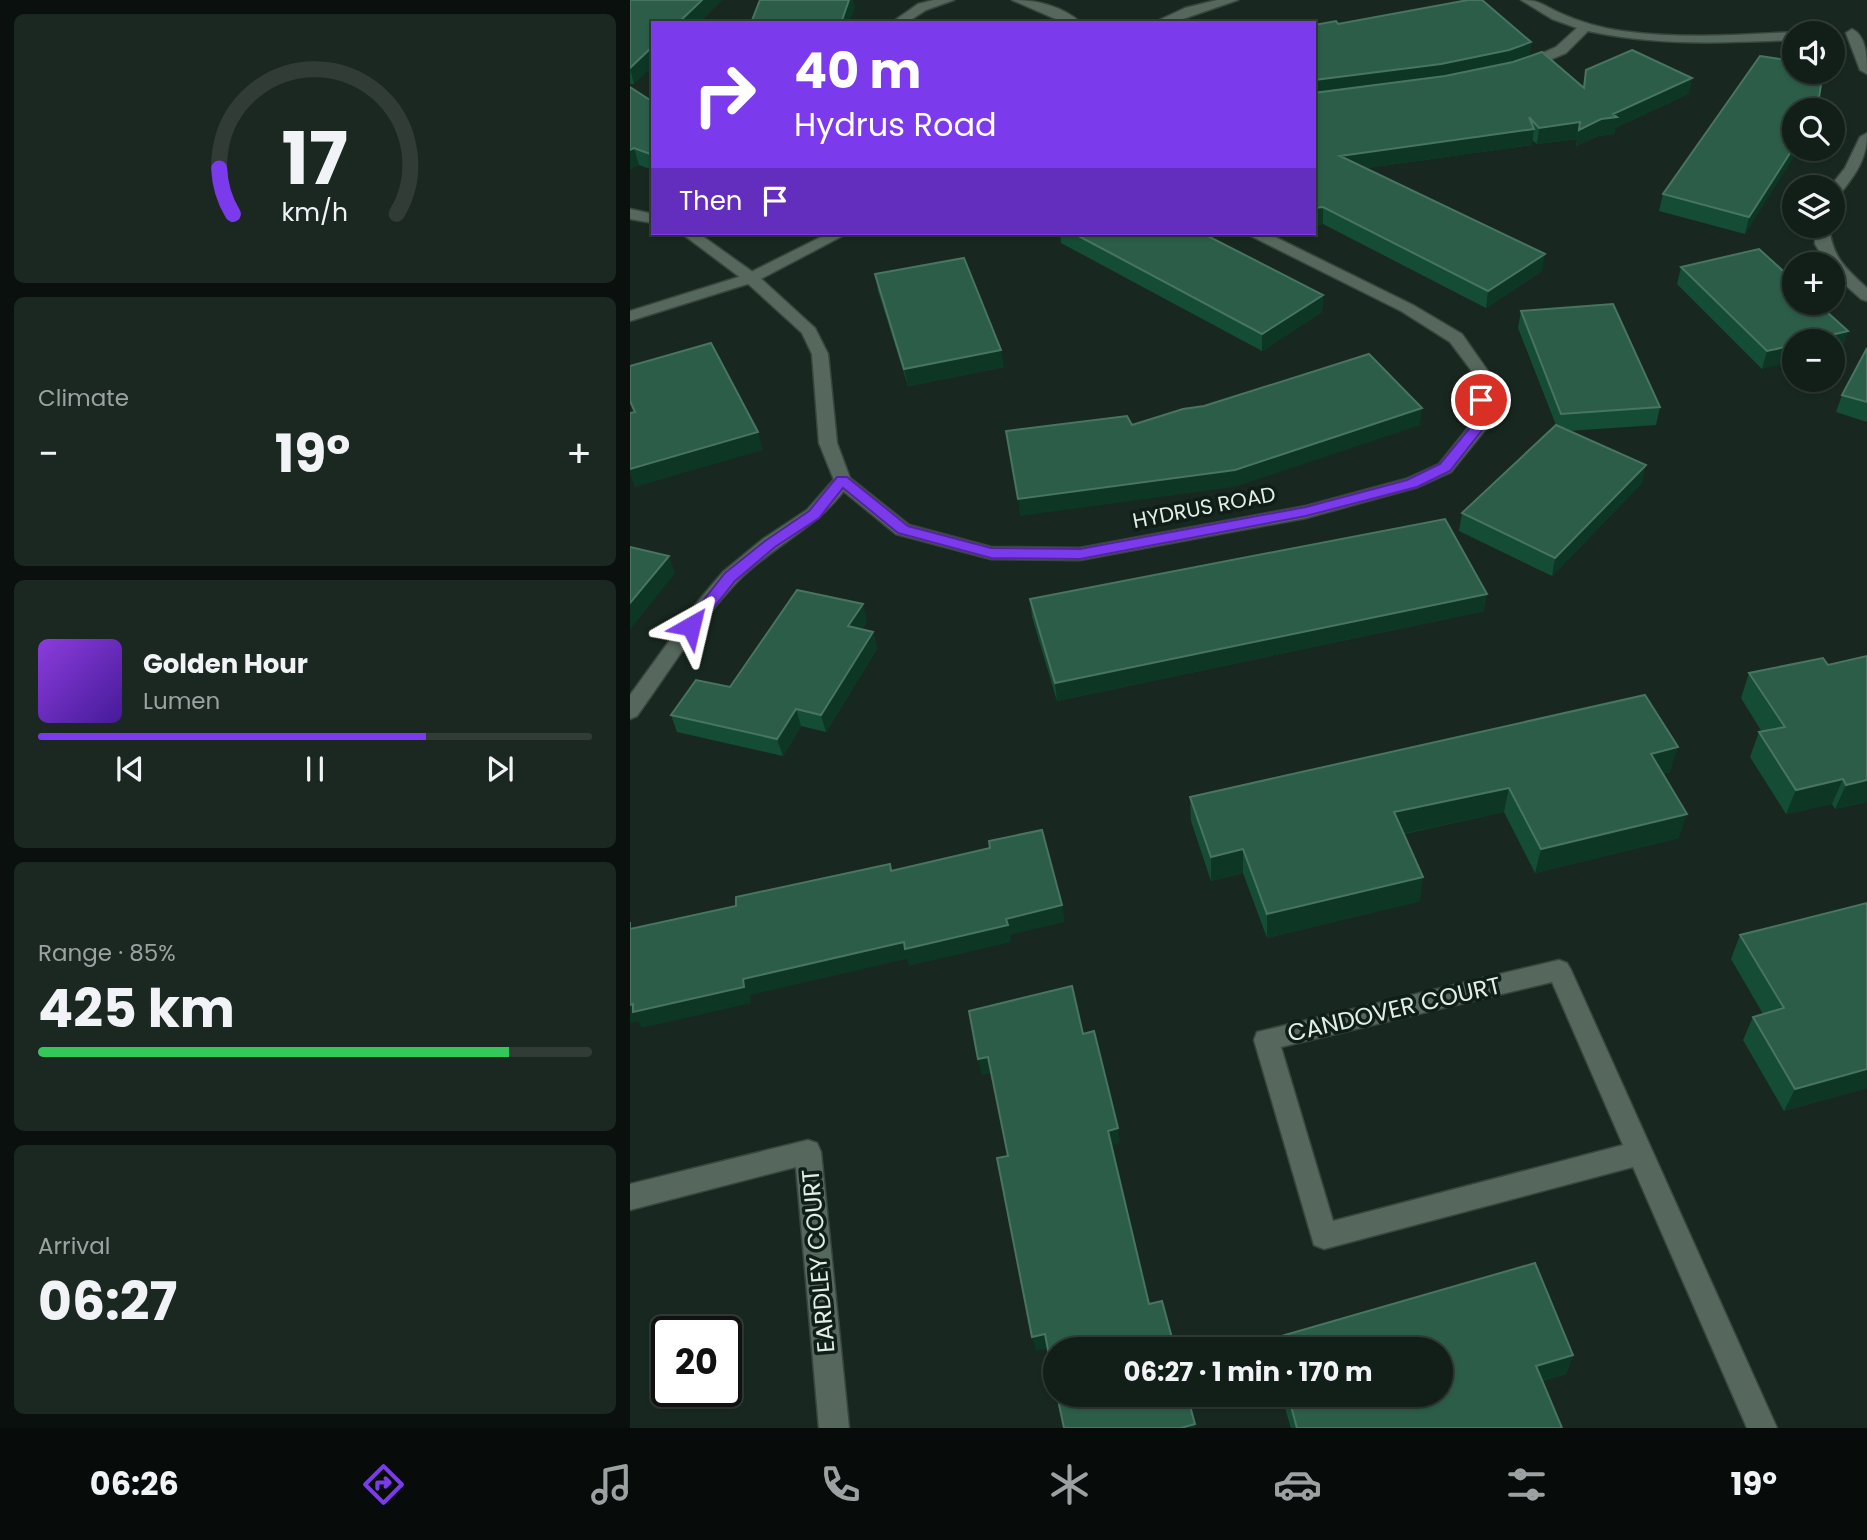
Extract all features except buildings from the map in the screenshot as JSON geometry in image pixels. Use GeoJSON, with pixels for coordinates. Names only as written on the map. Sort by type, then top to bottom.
{"type":"FeatureCollection","features":[{"type":"Feature","properties":{"kind":"street"},"geometry":{"type":"LineString","coordinates":[[900,21],[922,7],[948,0]]}},
{"type":"Feature","properties":{"kind":"street"},"geometry":{"type":"LineString","coordinates":[[1018,0],[1043,7],[1071,21]]}},
{"type":"Feature","properties":{"kind":"street"},"geometry":{"type":"LineString","coordinates":[[1163,21],[1231,0]]}},
{"type":"Feature","properties":{"kind":"street"},"geometry":{"type":"LineString","coordinates":[[1527,0],[1586,26],[1621,34],[1684,41],[1782,37]]}},
{"type":"Feature","properties":{"kind":"street"},"geometry":{"type":"LineString","coordinates":[[1510,71],[1523,68],[1561,50],[1586,26]]}},
{"type":"Feature","properties":{"kind":"street"},"geometry":{"type":"LineString","coordinates":[[1867,34],[1847,33],[1867,69]]}},
{"type":"Feature","properties":{"kind":"street"},"geometry":{"type":"LineString","coordinates":[[1845,178],[1867,137]]}},
{"type":"Feature","properties":{"kind":"street"},"geometry":{"type":"LineString","coordinates":[[630,214],[651,219]]}},
{"type":"Feature","properties":{"kind":"street"},"geometry":{"type":"LineString","coordinates":[[630,712],[706,605],[730,577],[770,544],[814,514],[842,481],[828,443],[820,354],[809,331],[751,278],[691,235]]}},
{"type":"Feature","properties":{"kind":"street"},"geometry":{"type":"LineString","coordinates":[[630,316],[751,278],[836,235]]}},
{"type":"Feature","properties":{"kind":"street","name":"HYDRUS ROAD"},"geometry":{"type":"LineString","coordinates":[[842,481],[903,530],[991,553],[1080,554],[1306,512],[1412,483],[1445,468],[1480,425],[1482,374],[1456,338],[1407,308],[1259,235]]}},
{"type":"Feature","properties":{"kind":"street"},"geometry":{"type":"LineString","coordinates":[[1823,238],[1823,244],[1838,270],[1867,296]]}},
{"type":"Feature","properties":{"kind":"street","name":"CANDOVER COURT"},"geometry":{"type":"LineString","coordinates":[[1640,1153],[1324,1236],[1266,1040],[1559,970],[1762,1428]]}},
{"type":"Feature","properties":{"kind":"street","name":"EARDLEY COURT"},"geometry":{"type":"LineString","coordinates":[[630,1197],[808,1152],[834,1428]]}},
{"type":"Feature","properties":{"kind":"route"},"geometry":{"type":"LineString","coordinates":[[691,626],[730,577],[770,544],[814,514],[842,481],[903,530],[991,553],[1080,554],[1306,512],[1412,483],[1445,468],[1480,425],[1481,400]]}}]}
